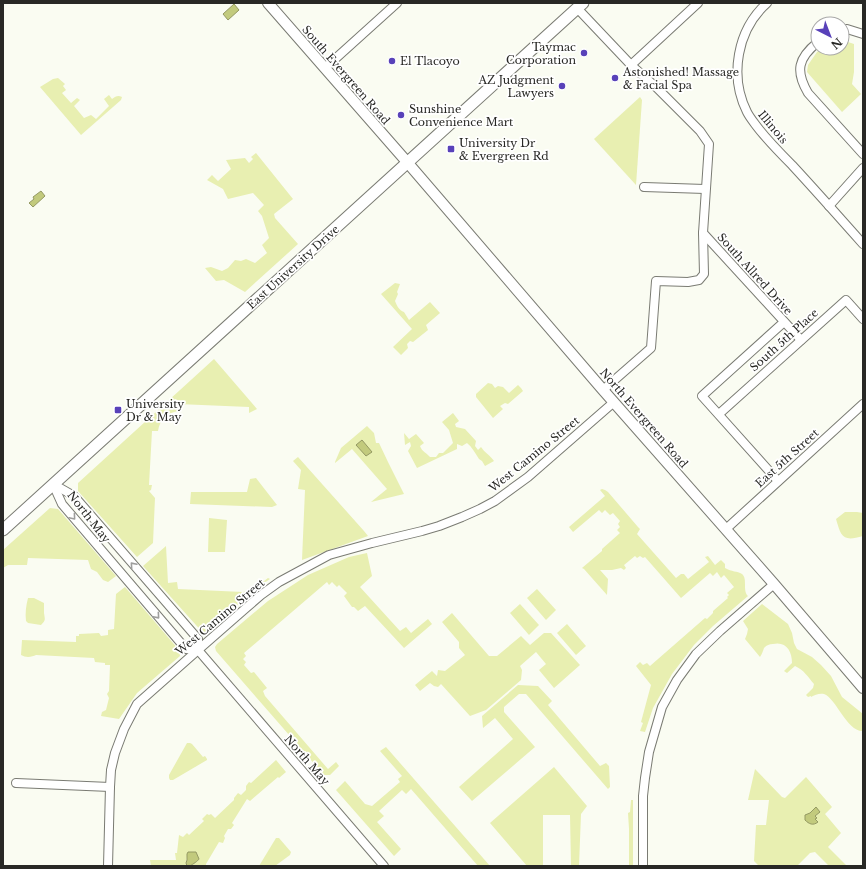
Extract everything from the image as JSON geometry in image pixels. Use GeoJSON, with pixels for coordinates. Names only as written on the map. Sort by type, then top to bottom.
{"type":"FeatureCollection","features":[{"type":"Feature","properties":{"kind":"main road","name":"East University Drive"},"geometry":{"type":"LineString","coordinates":[[3,530],[580,5]]}},
{"type":"Feature","properties":{"kind":"street","name":"South Evergreen Road"},"geometry":{"type":"LineString","coordinates":[[268,3],[407,162]]}},
{"type":"Feature","properties":{"kind":"street"},"geometry":{"type":"LineString","coordinates":[[324,68],[397,3]]}},
{"type":"Feature","properties":{"kind":"street"},"geometry":{"type":"LineString","coordinates":[[631,65],[698,3]]}},
{"type":"Feature","properties":{"kind":"street","name":"Illinois"},"geometry":{"type":"LineString","coordinates":[[767,3],[752,20],[745,32],[739,52],[737,72],[740,95],[747,113],[762,134],[863,244]]}},
{"type":"Feature","properties":{"kind":"street","name":"South Allred Drive"},"geometry":{"type":"LineString","coordinates":[[580,5],[631,65],[657,88],[700,131],[709,144],[703,233],[801,340]]}},
{"type":"Feature","properties":{"kind":"street"},"geometry":{"type":"LineString","coordinates":[[850,31],[863,34]]}},
{"type":"Feature","properties":{"kind":"street"},"geometry":{"type":"LineString","coordinates":[[810,49],[805,54],[801,64],[800,73],[802,83],[808,92],[863,154]]}},
{"type":"Feature","properties":{"kind":"street","name":"North Evergreen Road"},"geometry":{"type":"LineString","coordinates":[[407,162],[603,390],[774,584],[863,688]]}},
{"type":"Feature","properties":{"kind":"street"},"geometry":{"type":"LineString","coordinates":[[829,206],[863,168]]}},
{"type":"Feature","properties":{"kind":"street"},"geometry":{"type":"LineString","coordinates":[[644,187],[705,189]]}},
{"type":"Feature","properties":{"kind":"street"},"geometry":{"type":"LineString","coordinates":[[603,390],[651,348],[656,281],[688,282],[699,280],[704,274],[703,233]]}},
{"type":"Feature","properties":{"kind":"street","name":"South 5th Place"},"geometry":{"type":"LineString","coordinates":[[719,414],[846,300],[863,319]]}},
{"type":"Feature","properties":{"kind":"street"},"geometry":{"type":"LineString","coordinates":[[778,481],[702,396],[784,322]]}},
{"type":"Feature","properties":{"kind":"street","name":"West Camino Street"},"geometry":{"type":"LineString","coordinates":[[108,866],[111,770],[115,753],[124,729],[137,704],[261,595],[279,582],[329,555],[372,543],[422,532],[480,509],[528,476],[614,402]]}},
{"type":"Feature","properties":{"kind":"street","name":"East 5th Street"},"geometry":{"type":"LineString","coordinates":[[726,529],[863,404]]}},
{"type":"Feature","properties":{"kind":"street","name":"North May"},"geometry":{"type":"LineString","coordinates":[[53,484],[62,504],[186,649],[198,650]]}},
{"type":"Feature","properties":{"kind":"street","name":"North May"},"geometry":{"type":"LineString","coordinates":[[53,484],[74,496],[198,639],[198,650],[384,866]]}},
{"type":"Feature","properties":{"kind":"street"},"geometry":{"type":"LineString","coordinates":[[643,866],[643,796],[645,778],[649,752],[662,707],[677,680],[696,654],[774,584]]}},
{"type":"Feature","properties":{"kind":"street"},"geometry":{"type":"LineString","coordinates":[[16,783],[110,787]]}},
{"type":"Feature","properties":{"kind":"shaded area"},"geometry":{"type":"Polygon","coordinates":[[[234,4],[239,10],[228,20],[223,14],[234,4]]]}},
{"type":"Feature","properties":{"kind":"shaded area"},"geometry":{"type":"Polygon","coordinates":[[[850,43],[854,44],[854,72],[852,84],[861,94],[842,112],[807,72],[808,65],[814,56],[850,56],[850,43]]]}},
{"type":"Feature","properties":{"kind":"shaded area"},"geometry":{"type":"Polygon","coordinates":[[[58,78],[65,84],[63,86],[66,90],[62,93],[71,103],[77,98],[80,100],[74,106],[84,118],[91,115],[96,119],[109,106],[104,99],[109,95],[112,99],[117,96],[122,97],[121,100],[81,135],[40,87],[53,79],[58,78]]]}},
{"type":"Feature","properties":{"kind":"shaded area"},"geometry":{"type":"Polygon","coordinates":[[[640,97],[642,100],[636,185],[594,139],[640,97]]]}},
{"type":"Feature","properties":{"kind":"shaded area"},"geometry":{"type":"Polygon","coordinates":[[[256,153],[293,199],[274,214],[275,218],[298,244],[245,292],[224,280],[216,281],[205,268],[211,267],[222,271],[228,268],[235,260],[241,261],[246,259],[255,263],[267,253],[262,245],[269,238],[262,216],[258,211],[264,205],[253,193],[228,199],[223,189],[207,180],[212,175],[218,181],[231,169],[226,160],[245,158],[249,163],[253,159],[251,157],[256,153]]]}},
{"type":"Feature","properties":{"kind":"shaded area"},"geometry":{"type":"Polygon","coordinates":[[[41,191],[45,196],[33,207],[29,203],[34,199],[33,197],[41,191]]]}},
{"type":"Feature","properties":{"kind":"shaded area"},"geometry":{"type":"Polygon","coordinates":[[[395,283],[400,284],[395,301],[398,308],[404,312],[409,320],[430,302],[440,313],[426,325],[428,330],[413,342],[410,341],[407,344],[408,348],[401,355],[393,347],[412,329],[381,294],[395,283]]]}},
{"type":"Feature","properties":{"kind":"shaded area"},"geometry":{"type":"Polygon","coordinates":[[[214,359],[257,409],[249,413],[249,407],[178,404],[178,411],[171,413],[162,420],[158,431],[152,431],[149,485],[152,485],[151,490],[149,491],[155,498],[153,543],[137,557],[78,491],[78,483],[214,359]]]}},
{"type":"Feature","properties":{"kind":"shaded area"},"geometry":{"type":"Polygon","coordinates":[[[488,383],[492,384],[495,388],[498,386],[503,387],[509,393],[518,385],[523,391],[508,404],[505,403],[500,406],[503,409],[493,418],[476,397],[476,394],[488,383]]]}},
{"type":"Feature","properties":{"kind":"shaded area"},"geometry":{"type":"Polygon","coordinates":[[[453,413],[459,421],[455,424],[456,427],[465,429],[476,441],[475,446],[478,450],[481,447],[494,461],[485,466],[467,443],[462,446],[457,444],[457,449],[417,468],[408,451],[411,446],[410,442],[405,445],[404,433],[409,439],[416,434],[424,443],[420,446],[422,450],[430,457],[436,457],[439,453],[443,453],[453,443],[449,430],[442,422],[453,413]]]}},
{"type":"Feature","properties":{"kind":"shaded area"},"geometry":{"type":"Polygon","coordinates":[[[367,426],[374,433],[376,443],[379,443],[404,494],[371,502],[387,489],[352,449],[335,463],[341,448],[367,426]]]}},
{"type":"Feature","properties":{"kind":"shaded area"},"geometry":{"type":"Polygon","coordinates":[[[362,440],[372,452],[366,456],[356,445],[362,440]]]}},
{"type":"Feature","properties":{"kind":"shaded area"},"geometry":{"type":"Polygon","coordinates":[[[298,457],[368,536],[302,560],[305,490],[298,489],[301,470],[293,461],[298,457]]]}},
{"type":"Feature","properties":{"kind":"shaded area"},"geometry":{"type":"Polygon","coordinates":[[[256,478],[277,505],[272,507],[190,504],[191,492],[247,492],[250,479],[256,478]]]}},
{"type":"Feature","properties":{"kind":"shaded area"},"geometry":{"type":"Polygon","coordinates":[[[602,489],[608,492],[640,529],[637,534],[676,578],[681,574],[684,574],[688,579],[709,562],[705,557],[708,556],[715,565],[721,560],[725,564],[725,568],[742,574],[745,579],[745,591],[748,596],[713,626],[694,645],[672,674],[653,708],[645,732],[640,731],[643,723],[641,722],[651,685],[636,666],[640,662],[643,665],[647,663],[650,666],[705,618],[707,619],[713,611],[728,598],[727,597],[729,595],[727,593],[734,587],[724,575],[721,578],[717,572],[713,576],[710,573],[681,598],[645,557],[643,558],[640,556],[637,558],[635,556],[624,565],[626,568],[624,570],[621,568],[600,570],[608,579],[607,595],[582,568],[620,533],[617,530],[620,527],[618,524],[620,521],[613,513],[610,515],[605,510],[602,513],[599,510],[573,532],[569,527],[605,496],[600,490],[602,489]]]}},
{"type":"Feature","properties":{"kind":"shaded area"},"geometry":{"type":"Polygon","coordinates":[[[50,508],[58,509],[116,576],[108,582],[103,580],[97,572],[91,569],[88,560],[28,558],[27,565],[8,565],[3,568],[3,550],[50,508]]]}},
{"type":"Feature","properties":{"kind":"shaded area"},"geometry":{"type":"Polygon","coordinates":[[[845,512],[863,513],[863,536],[847,538],[841,534],[836,519],[845,512]]]}},
{"type":"Feature","properties":{"kind":"shaded area"},"geometry":{"type":"Polygon","coordinates":[[[209,518],[227,520],[225,552],[208,552],[209,518]]]}},
{"type":"Feature","properties":{"kind":"shaded area"},"geometry":{"type":"Polygon","coordinates":[[[166,546],[168,583],[177,582],[178,589],[243,592],[252,590],[268,578],[270,579],[258,587],[204,634],[143,566],[166,546]]]}},
{"type":"Feature","properties":{"kind":"shaded area"},"geometry":{"type":"Polygon","coordinates":[[[367,553],[372,576],[360,587],[400,631],[406,627],[411,633],[428,619],[432,624],[404,648],[365,606],[358,611],[352,607],[344,596],[347,593],[339,585],[337,587],[332,582],[329,585],[327,582],[244,653],[246,656],[243,659],[246,662],[244,665],[251,673],[254,672],[267,688],[263,691],[265,696],[328,769],[336,762],[339,766],[330,775],[324,775],[216,651],[215,647],[268,601],[308,575],[349,557],[367,553]]]}},
{"type":"Feature","properties":{"kind":"shaded area"},"geometry":{"type":"Polygon","coordinates":[[[125,587],[179,650],[180,656],[137,693],[119,719],[101,716],[102,712],[106,710],[109,698],[107,694],[109,691],[110,665],[95,662],[94,658],[36,655],[27,657],[21,655],[22,640],[76,642],[76,636],[79,636],[79,634],[99,633],[101,636],[108,635],[108,630],[114,629],[116,594],[125,587]]]}},
{"type":"Feature","properties":{"kind":"shaded area"},"geometry":{"type":"Polygon","coordinates":[[[537,589],[556,610],[546,620],[527,598],[537,589]]]}},
{"type":"Feature","properties":{"kind":"shaded area"},"geometry":{"type":"Polygon","coordinates":[[[28,598],[34,598],[44,603],[45,620],[41,625],[28,623],[26,621],[28,598]]]}},
{"type":"Feature","properties":{"kind":"shaded area"},"geometry":{"type":"Polygon","coordinates":[[[520,604],[539,625],[529,635],[510,613],[520,604]]]}},
{"type":"Feature","properties":{"kind":"shaded area"},"geometry":{"type":"Polygon","coordinates":[[[762,604],[788,624],[797,649],[812,657],[821,665],[831,676],[842,697],[863,714],[863,731],[857,730],[852,726],[833,702],[824,694],[811,697],[806,695],[813,688],[814,684],[806,674],[795,666],[787,673],[784,671],[792,663],[791,655],[785,646],[778,643],[770,644],[764,648],[760,657],[745,639],[748,629],[743,621],[762,604]]]}},
{"type":"Feature","properties":{"kind":"shaded area"},"geometry":{"type":"Polygon","coordinates":[[[452,613],[489,656],[497,656],[521,636],[530,645],[544,633],[551,633],[580,665],[554,688],[539,670],[546,664],[536,652],[520,666],[522,670],[521,680],[486,710],[470,716],[441,684],[438,687],[430,683],[420,691],[415,685],[432,671],[437,676],[438,670],[445,671],[465,655],[459,648],[459,642],[442,622],[452,613]]]}},
{"type":"Feature","properties":{"kind":"shaded area"},"geometry":{"type":"Polygon","coordinates":[[[567,624],[586,646],[576,655],[557,633],[567,624]]]}},
{"type":"Feature","properties":{"kind":"shaded area"},"geometry":{"type":"Polygon","coordinates":[[[518,685],[538,686],[552,701],[548,705],[600,766],[606,763],[609,766],[610,787],[608,789],[526,694],[519,694],[504,707],[504,712],[535,747],[472,801],[459,787],[513,739],[495,718],[483,728],[482,716],[518,685]]]}},
{"type":"Feature","properties":{"kind":"shaded area"},"geometry":{"type":"Polygon","coordinates":[[[187,743],[192,744],[203,757],[205,756],[207,760],[173,780],[170,780],[169,775],[187,743]]]}},
{"type":"Feature","properties":{"kind":"shaded area"},"geometry":{"type":"Polygon","coordinates":[[[386,747],[490,866],[478,866],[411,789],[406,794],[402,790],[379,811],[384,816],[377,822],[401,849],[394,856],[336,790],[345,781],[365,804],[372,806],[400,782],[398,779],[402,776],[380,751],[386,747]]]}},
{"type":"Feature","properties":{"kind":"shaded area"},"geometry":{"type":"Polygon","coordinates":[[[276,760],[286,772],[250,801],[247,799],[232,823],[234,825],[231,829],[228,829],[224,836],[225,838],[223,843],[219,842],[206,866],[190,866],[198,861],[194,852],[191,852],[187,856],[187,866],[151,866],[150,860],[176,860],[175,853],[177,853],[179,835],[183,837],[187,833],[189,835],[204,821],[202,819],[207,814],[211,814],[215,818],[234,800],[238,793],[241,795],[246,790],[246,786],[249,782],[251,783],[276,760]]]}},
{"type":"Feature","properties":{"kind":"shaded area"},"geometry":{"type":"Polygon","coordinates":[[[554,767],[587,806],[581,814],[579,866],[571,866],[570,815],[543,815],[543,866],[527,866],[490,823],[554,767]]]}},
{"type":"Feature","properties":{"kind":"shaded area"},"geometry":{"type":"Polygon","coordinates":[[[755,769],[782,797],[785,798],[806,777],[832,807],[825,814],[841,833],[828,847],[847,866],[829,866],[815,852],[810,853],[797,866],[759,866],[754,861],[756,825],[766,825],[769,800],[748,800],[755,769]]]}},
{"type":"Feature","properties":{"kind":"shaded area"},"geometry":{"type":"Polygon","coordinates":[[[631,800],[633,800],[633,866],[629,866],[628,813],[630,812],[631,800]]]}},
{"type":"Feature","properties":{"kind":"shaded area"},"geometry":{"type":"Polygon","coordinates":[[[816,807],[820,812],[815,816],[817,818],[815,819],[818,822],[814,824],[808,823],[805,820],[805,815],[810,813],[816,807]]]}},
{"type":"Feature","properties":{"kind":"shaded area"},"geometry":{"type":"Polygon","coordinates":[[[276,838],[279,838],[291,852],[290,855],[275,866],[259,866],[276,838]]]}},
{"type":"Feature","properties":{"kind":"shaded area"},"geometry":{"type":"Polygon","coordinates":[[[188,852],[196,852],[199,859],[190,866],[187,866],[186,863],[188,852]]]}},
{"type":"Feature","properties":{"kind":"place","name":"Taymac Corporation"},"geometry":{"type":"Point","coordinates":[584,53]}},
{"type":"Feature","properties":{"kind":"place","name":"El Tlacoyo"},"geometry":{"type":"Point","coordinates":[392,61]}},
{"type":"Feature","properties":{"kind":"place","name":"Astonished! Massage & Facial Spa"},"geometry":{"type":"Point","coordinates":[615,78]}},
{"type":"Feature","properties":{"kind":"place","name":"AZ Judgment Lawyers"},"geometry":{"type":"Point","coordinates":[562,86]}},
{"type":"Feature","properties":{"kind":"place","name":"Sunshine Convenience Mart"},"geometry":{"type":"Point","coordinates":[401,115]}},
{"type":"Feature","properties":{"kind":"place","name":"University Dr & Evergreen Rd"},"geometry":{"type":"Point","coordinates":[451,149]}},
{"type":"Feature","properties":{"kind":"place","name":"University Dr & May"},"geometry":{"type":"Point","coordinates":[118,410]}}]}
